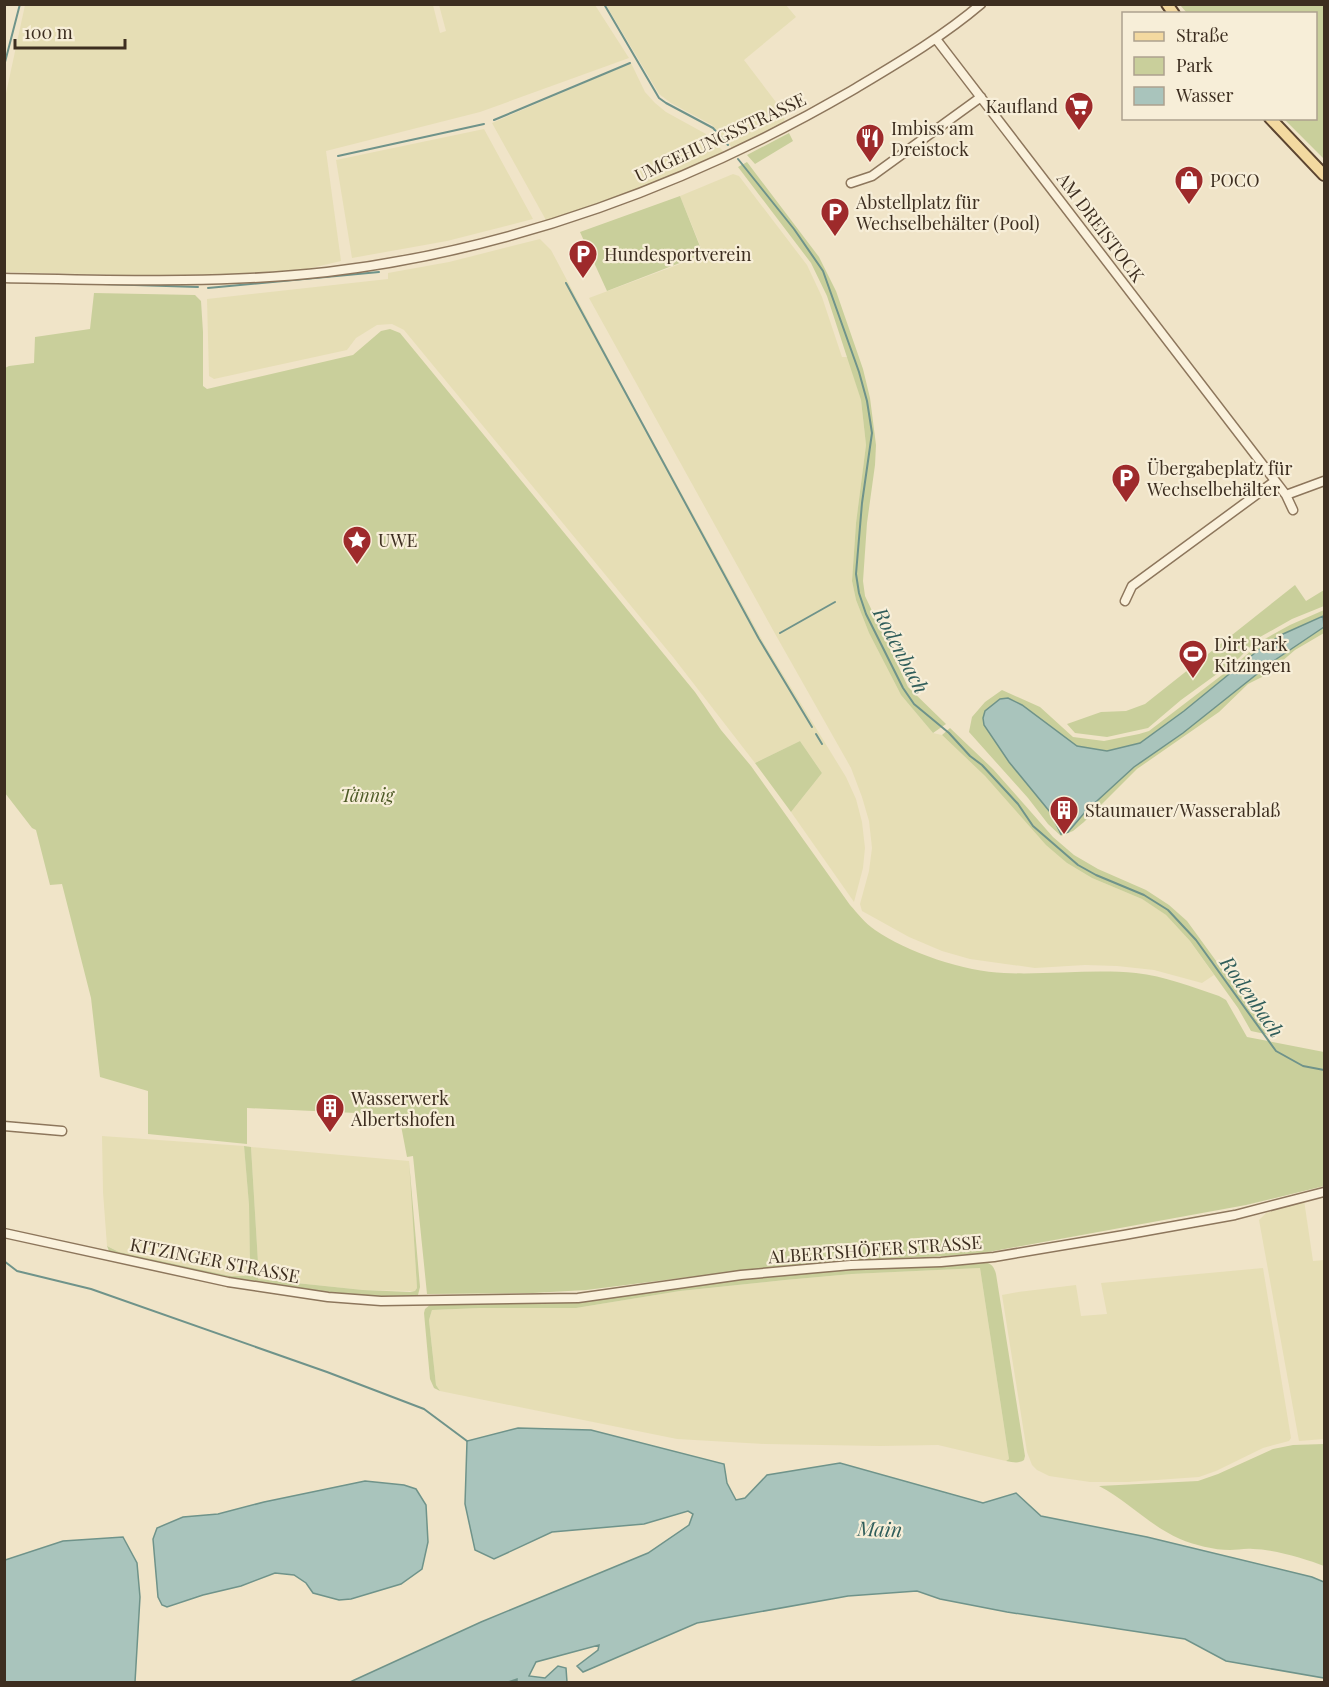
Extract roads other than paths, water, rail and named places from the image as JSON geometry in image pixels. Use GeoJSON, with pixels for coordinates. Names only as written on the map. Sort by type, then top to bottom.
{"type":"FeatureCollection","features":[{"type":"Feature","properties":{"kind":"main road"},"geometry":{"type":"LineString","coordinates":[[1272,120],[1324,175]]}},
{"type":"Feature","properties":{"kind":"street"},"geometry":{"type":"LineString","coordinates":[[936,39],[981,4]]}},
{"type":"Feature","properties":{"kind":"street","name":"AM DREISTOCK"},"geometry":{"type":"LineString","coordinates":[[936,39],[1286,495],[1293,510]]}},
{"type":"Feature","properties":{"kind":"street","name":"UMGEHUNGSSTRASSE"},"geometry":{"type":"LineString","coordinates":[[4,278],[193,280],[262,278],[328,272],[474,246],[540,227],[643,192],[778,132],[936,39]]}},
{"type":"Feature","properties":{"kind":"street"},"geometry":{"type":"LineString","coordinates":[[851,183],[872,176],[981,97]]}},
{"type":"Feature","properties":{"kind":"street"},"geometry":{"type":"LineString","coordinates":[[1125,602],[1132,586],[1275,481]]}},
{"type":"Feature","properties":{"kind":"street"},"geometry":{"type":"LineString","coordinates":[[1286,495],[1324,481]]}},
{"type":"Feature","properties":{"kind":"street"},"geometry":{"type":"LineString","coordinates":[[4,1126],[62,1131]]}},
{"type":"Feature","properties":{"kind":"street","name":"ALBERTSHÖFER STRASSE"},"geometry":{"type":"LineString","coordinates":[[422,1301],[578,1298],[752,1274],[851,1265],[967,1260],[1235,1215],[1324,1192]]}},
{"type":"Feature","properties":{"kind":"street","name":"KITZINGER STRASSE"},"geometry":{"type":"LineString","coordinates":[[4,1233],[259,1288],[328,1297],[422,1301]]}},
{"type":"Feature","properties":{"kind":"water"},"geometry":{"type":"Polygon","coordinates":[[[1323,616],[1324,627],[1272,662],[1183,733],[1134,767],[1086,811],[1068,832],[1061,834],[1050,812],[1009,762],[984,725],[985,711],[1000,699],[1008,698],[1022,705],[1077,746],[1107,751],[1140,743],[1184,711],[1261,648],[1283,634],[1323,616]]]}},
{"type":"Feature","properties":{"kind":"water","name":"Main"},"geometry":{"type":"Polygon","coordinates":[[[518,1428],[591,1430],[724,1464],[727,1483],[736,1500],[745,1498],[767,1475],[840,1463],[983,1503],[1016,1493],[1041,1516],[1147,1537],[1312,1577],[1324,1582],[1324,1678],[1226,1661],[1185,1639],[1007,1612],[940,1599],[917,1591],[848,1596],[697,1623],[583,1672],[577,1666],[598,1650],[599,1645],[536,1662],[529,1676],[545,1678],[558,1666],[566,1668],[567,1682],[517,1682],[517,1679],[508,1682],[350,1682],[481,1622],[648,1553],[689,1525],[693,1514],[688,1511],[644,1524],[552,1532],[494,1559],[475,1550],[465,1504],[467,1441],[518,1428]]]}},
{"type":"Feature","properties":{"kind":"water"},"geometry":{"type":"Polygon","coordinates":[[[365,1481],[404,1485],[416,1489],[426,1505],[428,1542],[422,1569],[401,1584],[351,1599],[339,1600],[313,1593],[306,1583],[294,1575],[275,1573],[241,1586],[167,1607],[162,1605],[158,1597],[153,1539],[157,1528],[183,1517],[218,1514],[365,1481]]]}},
{"type":"Feature","properties":{"kind":"water"},"geometry":{"type":"Polygon","coordinates":[[[123,1537],[137,1563],[140,1597],[135,1682],[5,1682],[5,1560],[63,1541],[123,1537]]]}},
{"type":"Feature","properties":{"kind":"waterway"},"geometry":{"type":"LineString","coordinates":[[4,66],[20,4]]}},
{"type":"Feature","properties":{"kind":"waterway","name":"Rodenbach"},"geometry":{"type":"LineString","coordinates":[[604,4],[659,98],[713,128],[728,145]]}},
{"type":"Feature","properties":{"kind":"waterway"},"geometry":{"type":"LineString","coordinates":[[494,120],[630,63]]}},
{"type":"Feature","properties":{"kind":"waterway"},"geometry":{"type":"LineString","coordinates":[[338,156],[484,124]]}},
{"type":"Feature","properties":{"kind":"waterway","name":"Rodenbach"},"geometry":{"type":"LineString","coordinates":[[738,159],[794,229],[823,271],[859,372],[872,433],[862,503],[856,574],[866,614],[903,688],[914,704],[982,765],[1018,804],[1033,826],[1078,865],[1144,895],[1168,910],[1196,940],[1276,1051],[1303,1066],[1324,1070]]}},
{"type":"Feature","properties":{"kind":"waterway"},"geometry":{"type":"LineString","coordinates":[[208,288],[379,272]]}},
{"type":"Feature","properties":{"kind":"waterway"},"geometry":{"type":"LineString","coordinates":[[566,283],[759,639],[812,727]]}},
{"type":"Feature","properties":{"kind":"waterway"},"geometry":{"type":"LineString","coordinates":[[103,284],[198,287]]}},
{"type":"Feature","properties":{"kind":"waterway"},"geometry":{"type":"LineString","coordinates":[[780,633],[835,602]]}},
{"type":"Feature","properties":{"kind":"waterway"},"geometry":{"type":"LineString","coordinates":[[816,734],[822,744]]}},
{"type":"Feature","properties":{"kind":"waterway"},"geometry":{"type":"LineString","coordinates":[[4,1261],[17,1271],[91,1289],[327,1372],[424,1409],[467,1441]]}},
{"type":"Feature","properties":{"kind":"place","name":"Kaufland"},"geometry":{"type":"Point","coordinates":[1079,132]}},
{"type":"Feature","properties":{"kind":"place","name":"Imbiss am Dreistock"},"geometry":{"type":"Point","coordinates":[870,164]}},
{"type":"Feature","properties":{"kind":"place","name":"POCO"},"geometry":{"type":"Point","coordinates":[1189,206]}},
{"type":"Feature","properties":{"kind":"place","name":"Abstellplatz für Wechselbehälter (Pool)"},"geometry":{"type":"Point","coordinates":[835,238]}},
{"type":"Feature","properties":{"kind":"place","name":"Hundesportverein"},"geometry":{"type":"Point","coordinates":[583,280]}},
{"type":"Feature","properties":{"kind":"place","name":"Übergabeplatz für Wechselbehälter"},"geometry":{"type":"Point","coordinates":[1126,504]}},
{"type":"Feature","properties":{"kind":"place","name":"UWE"},"geometry":{"type":"Point","coordinates":[357,566]}},
{"type":"Feature","properties":{"kind":"place","name":"Dirt Park Kitzingen"},"geometry":{"type":"Point","coordinates":[1193,680]}},
{"type":"Feature","properties":{"kind":"place","name":"Staumauer/Wasserablaß"},"geometry":{"type":"Point","coordinates":[1064,836]}},
{"type":"Feature","properties":{"kind":"place","name":"Wasserwerk Albertshofen"},"geometry":{"type":"Point","coordinates":[330,1134]}},
{"type":"Feature","properties":{"kind":"park label","name":"Tännig"},"geometry":{"type":"Point","coordinates":[367,795]}}]}
